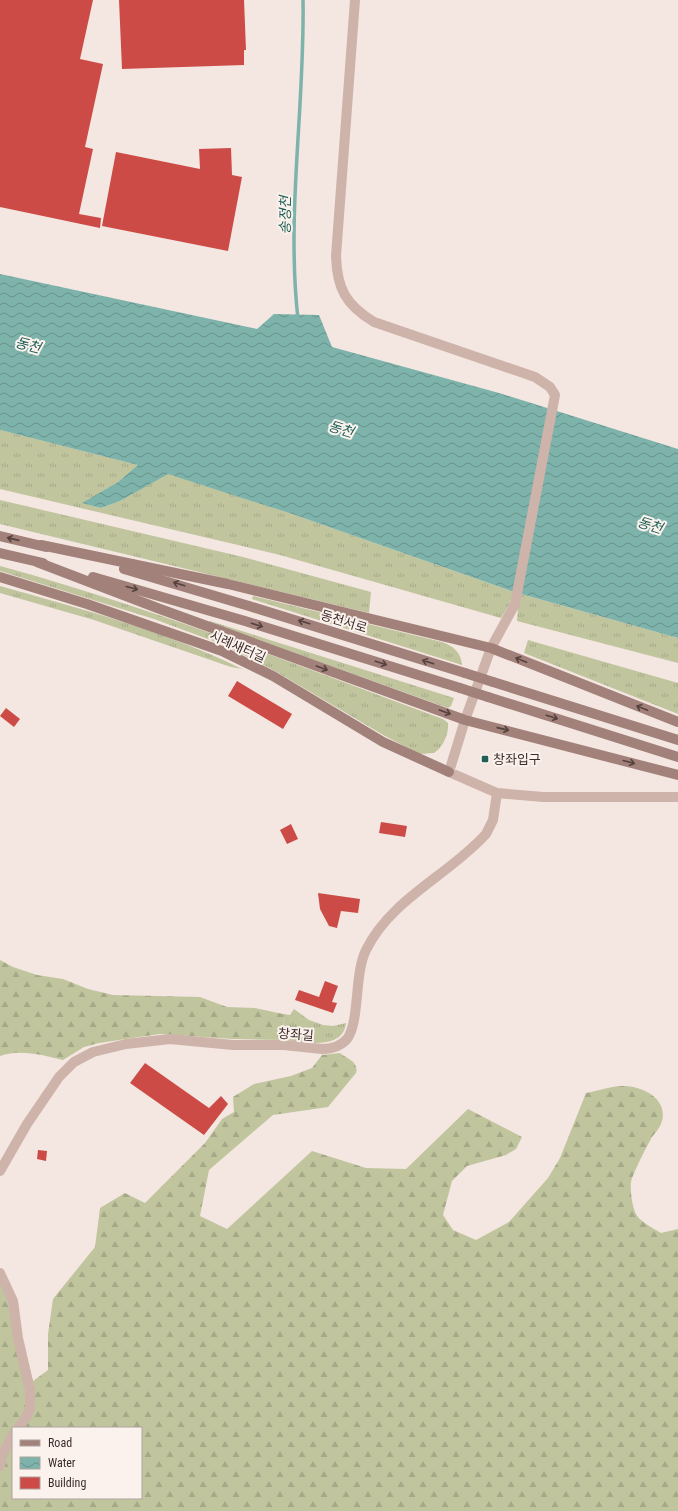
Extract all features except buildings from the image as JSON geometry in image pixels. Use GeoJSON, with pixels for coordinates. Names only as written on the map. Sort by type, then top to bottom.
{"type":"FeatureCollection","features":[{"type":"Feature","properties":{"kind":"main road","name":"동천서로"},"geometry":{"type":"LineString","coordinates":[[0,536],[41,545],[249,606],[678,740]]}},
{"type":"Feature","properties":{"kind":"main road"},"geometry":{"type":"LineString","coordinates":[[41,545],[228,584],[491,648],[678,722]]}},
{"type":"Feature","properties":{"kind":"main road"},"geometry":{"type":"LineString","coordinates":[[0,553],[238,619],[678,757]]}},
{"type":"Feature","properties":{"kind":"main road"},"geometry":{"type":"LineString","coordinates":[[36,562],[160,609],[465,720],[678,775]]}},
{"type":"Feature","properties":{"kind":"main road","name":"시례새터길"},"geometry":{"type":"LineString","coordinates":[[0,577],[87,604],[222,651],[273,676],[382,742],[450,772]]}},
{"type":"Feature","properties":{"kind":"street"},"geometry":{"type":"LineString","coordinates":[[355,0],[336,256],[337,272],[343,293],[356,310],[374,322],[534,377],[550,387],[553,391],[555,400],[518,594],[511,613],[491,648],[465,720],[450,772],[497,793],[543,797],[678,798]]}},
{"type":"Feature","properties":{"kind":"street","name":"창좌길"},"geometry":{"type":"LineString","coordinates":[[0,1171],[27,1124],[59,1077],[74,1062],[98,1051],[141,1041],[170,1039],[233,1045],[284,1045],[322,1049],[340,1045],[347,1038],[352,1027],[361,962],[373,938],[393,914],[486,834],[493,820],[497,793]]}},
{"type":"Feature","properties":{"kind":"street"},"geometry":{"type":"LineString","coordinates":[[0,1273],[13,1301],[18,1338],[30,1390],[30,1408],[27,1416],[19,1427]]}},
{"type":"Feature","properties":{"kind":"street"},"geometry":{"type":"LineString","coordinates":[[0,1466],[12,1436]]}},
{"type":"Feature","properties":{"kind":"green space"},"geometry":{"type":"Polygon","coordinates":[[[0,430],[139,465],[118,482],[83,503],[101,508],[120,501],[167,473],[292,514],[514,592],[678,638],[678,663],[517,621],[518,608],[513,594],[509,605],[501,618],[280,555],[0,489],[0,430]]]}},
{"type":"Feature","properties":{"kind":"green space"},"geometry":{"type":"Polygon","coordinates":[[[0,500],[243,557],[371,592],[369,613],[0,524],[0,500]]]}},
{"type":"Feature","properties":{"kind":"green space"},"geometry":{"type":"Polygon","coordinates":[[[0,566],[56,582],[168,618],[443,719],[448,723],[448,727],[443,744],[434,753],[419,754],[385,736],[275,671],[224,645],[154,619],[0,571],[0,566]]]}},
{"type":"Feature","properties":{"kind":"green space"},"geometry":{"type":"Polygon","coordinates":[[[0,586],[92,612],[153,632],[213,655],[242,669],[231,667],[94,620],[0,593],[0,586]]]}},
{"type":"Feature","properties":{"kind":"green space"},"geometry":{"type":"Polygon","coordinates":[[[253,596],[442,642],[450,645],[456,650],[460,656],[462,665],[252,599],[253,596]]]}},
{"type":"Feature","properties":{"kind":"green space"},"geometry":{"type":"Polygon","coordinates":[[[210,621],[454,698],[451,706],[448,708],[209,622],[210,621]]]}},
{"type":"Feature","properties":{"kind":"green space"},"geometry":{"type":"Polygon","coordinates":[[[528,640],[678,683],[678,714],[524,653],[528,640]]]}},
{"type":"Feature","properties":{"kind":"green space"},"geometry":{"type":"Polygon","coordinates":[[[0,960],[13,967],[37,975],[63,979],[88,989],[113,995],[200,997],[227,1007],[255,1008],[283,1014],[284,1040],[233,1039],[160,1034],[99,1043],[84,1047],[63,1060],[24,1053],[0,1056],[0,960]]]}},
{"type":"Feature","properties":{"kind":"green space"},"geometry":{"type":"Polygon","coordinates":[[[294,1009],[309,1020],[323,1025],[333,1026],[346,1023],[343,1032],[338,1038],[321,1043],[284,1040],[283,1014],[290,1015],[294,1009]]]}},
{"type":"Feature","properties":{"kind":"green space"},"geometry":{"type":"Polygon","coordinates":[[[340,1053],[354,1063],[357,1069],[356,1073],[328,1107],[273,1115],[209,1170],[200,1216],[227,1229],[312,1151],[366,1168],[406,1169],[468,1109],[522,1137],[516,1149],[506,1155],[467,1166],[452,1181],[443,1215],[453,1230],[476,1240],[509,1222],[548,1178],[560,1158],[586,1093],[623,1086],[647,1092],[658,1101],[662,1108],[663,1115],[661,1124],[652,1137],[637,1166],[632,1178],[631,1189],[635,1212],[642,1221],[661,1233],[678,1229],[678,1511],[0,1511],[0,1281],[6,1292],[33,1381],[48,1370],[48,1334],[53,1299],[95,1247],[100,1208],[125,1193],[145,1203],[205,1143],[222,1119],[234,1112],[233,1097],[254,1084],[291,1076],[312,1068],[322,1055],[340,1053]]]}},
{"type":"Feature","properties":{"kind":"water","name":"동천"},"geometry":{"type":"Polygon","coordinates":[[[0,274],[257,329],[274,314],[319,315],[332,347],[499,393],[678,449],[678,638],[514,592],[292,514],[168,474],[120,501],[101,508],[82,503],[118,482],[138,465],[0,430],[0,274]]]}},
{"type":"Feature","properties":{"kind":"waterway","name":"송정천"},"geometry":{"type":"LineString","coordinates":[[298,319],[294,239],[303,40],[303,0]]}},
{"type":"Feature","properties":{"kind":"place","name":"창좌입구"},"geometry":{"type":"Point","coordinates":[485,759]}}]}
